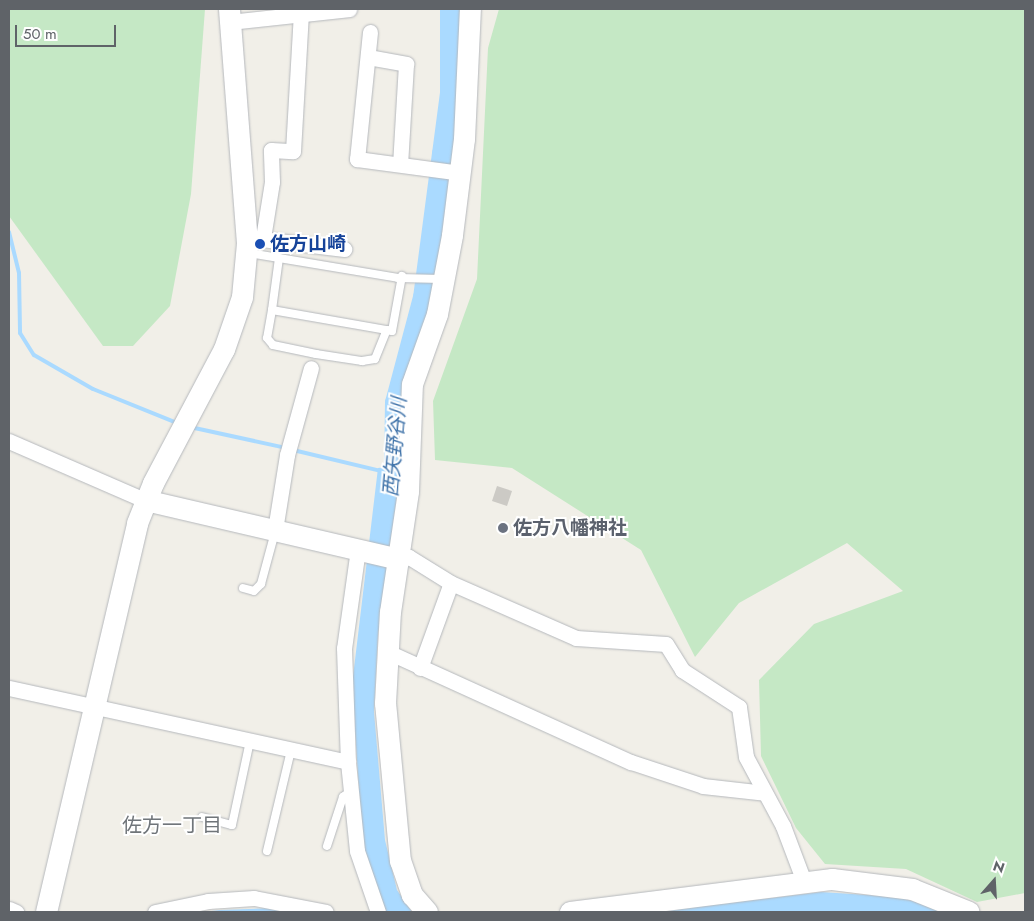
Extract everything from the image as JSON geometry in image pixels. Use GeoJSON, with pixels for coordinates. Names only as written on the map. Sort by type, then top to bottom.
{"type":"FeatureCollection","features":[{"type":"Feature","properties":{"kind":"street"},"geometry":{"type":"LineString","coordinates":[[252,243],[229,15],[301,14],[349,9]]}},
{"type":"Feature","properties":{"kind":"street"},"geometry":{"type":"LineString","coordinates":[[427,912],[406,884],[395,833],[385,703],[388,652],[408,491],[412,384],[437,314],[456,173],[470,9]]}},
{"type":"Feature","properties":{"kind":"street"},"geometry":{"type":"LineString","coordinates":[[46,912],[93,707],[145,500],[184,426],[236,318],[252,243],[272,182],[271,150],[293,151],[301,14]]}},
{"type":"Feature","properties":{"kind":"street"},"geometry":{"type":"LineString","coordinates":[[370,32],[357,159],[456,173]]}},
{"type":"Feature","properties":{"kind":"street"},"geometry":{"type":"LineString","coordinates":[[368,57],[406,64],[400,164]]}},
{"type":"Feature","properties":{"kind":"street"},"geometry":{"type":"LineString","coordinates":[[252,243],[344,249]]}},
{"type":"Feature","properties":{"kind":"street"},"geometry":{"type":"LineString","coordinates":[[275,530],[288,449],[314,361]]}},
{"type":"Feature","properties":{"kind":"street"},"geometry":{"type":"LineString","coordinates":[[9,441],[145,500],[398,560],[409,557],[451,583],[576,638],[666,644],[682,670],[739,706],[746,757],[784,826],[803,879]]}},
{"type":"Feature","properties":{"kind":"street"},"geometry":{"type":"LineString","coordinates":[[358,549],[344,648],[348,762],[357,851],[378,912]]}},
{"type":"Feature","properties":{"kind":"street"},"geometry":{"type":"LineString","coordinates":[[420,668],[451,583]]}},
{"type":"Feature","properties":{"kind":"street"},"geometry":{"type":"LineString","coordinates":[[388,652],[631,762],[703,786],[765,793]]}},
{"type":"Feature","properties":{"kind":"street"},"geometry":{"type":"LineString","coordinates":[[9,688],[348,762]]}},
{"type":"Feature","properties":{"kind":"street"},"geometry":{"type":"LineString","coordinates":[[570,912],[803,879],[895,886],[970,912]]}},
{"type":"Feature","properties":{"kind":"street"},"geometry":{"type":"LineString","coordinates":[[155,912],[208,901],[254,898],[326,912]]}},
{"type":"Feature","properties":{"kind":"street"},"geometry":{"type":"LineString","coordinates":[[9,909],[16,912]]}},
{"type":"Feature","properties":{"kind":"lane"},"geometry":{"type":"LineString","coordinates":[[252,243],[279,258],[402,276],[422,276],[441,279]]}},
{"type":"Feature","properties":{"kind":"lane"},"geometry":{"type":"LineString","coordinates":[[279,258],[267,338],[273,345],[314,361],[362,361],[375,359],[387,330]]}},
{"type":"Feature","properties":{"kind":"lane"},"geometry":{"type":"LineString","coordinates":[[272,310],[392,331],[402,276]]}},
{"type":"Feature","properties":{"kind":"lane"},"geometry":{"type":"LineString","coordinates":[[243,588],[254,591],[261,584],[275,530]]}},
{"type":"Feature","properties":{"kind":"lane"},"geometry":{"type":"LineString","coordinates":[[202,817],[232,825],[250,741]]}},
{"type":"Feature","properties":{"kind":"lane"},"geometry":{"type":"LineString","coordinates":[[267,852],[291,750]]}},
{"type":"Feature","properties":{"kind":"lane"},"geometry":{"type":"LineString","coordinates":[[327,846],[343,797],[351,792]]}},
{"type":"Feature","properties":{"kind":"green space"},"geometry":{"type":"Polygon","coordinates":[[[9,9],[205,9],[191,194],[170,306],[133,346],[103,346],[9,216],[9,9]]]}},
{"type":"Feature","properties":{"kind":"green space"},"geometry":{"type":"Polygon","coordinates":[[[499,9],[1025,9],[1025,893],[977,902],[906,869],[825,864],[796,828],[761,756],[759,680],[814,624],[903,591],[847,543],[739,603],[695,657],[641,550],[512,468],[435,460],[433,401],[477,279],[488,48],[499,9]]]}},
{"type":"Feature","properties":{"kind":"water"},"geometry":{"type":"Polygon","coordinates":[[[399,441],[400,474],[378,635],[374,712],[385,840],[397,890],[412,912],[384,912],[370,879],[362,836],[352,685],[378,468],[392,466],[392,442],[399,441]]]}},
{"type":"Feature","properties":{"kind":"water"},"geometry":{"type":"Polygon","coordinates":[[[821,892],[899,897],[949,912],[653,912],[821,892]]]}},
{"type":"Feature","properties":{"kind":"water"},"geometry":{"type":"Polygon","coordinates":[[[274,908],[297,912],[203,912],[220,910],[274,908]]]}},
{"type":"Feature","properties":{"kind":"building"},"geometry":{"type":"Polygon","coordinates":[[[497,486],[512,491],[507,506],[492,501],[497,486]]]}},
{"type":"Feature","properties":{"kind":"waterway","name":"西矢野谷川"},"geometry":{"type":"LineString","coordinates":[[396,474],[397,403],[425,298],[452,93],[452,9]]}},
{"type":"Feature","properties":{"kind":"waterway"},"geometry":{"type":"LineString","coordinates":[[9,232],[19,273],[20,333],[34,355],[93,389],[177,423]]}},
{"type":"Feature","properties":{"kind":"waterway"},"geometry":{"type":"LineString","coordinates":[[190,427],[286,448]]}},
{"type":"Feature","properties":{"kind":"waterway"},"geometry":{"type":"LineString","coordinates":[[293,450],[381,471]]}},
{"type":"Feature","properties":{"kind":"place","name":"佐方山崎"},"geometry":{"type":"Point","coordinates":[260,244]}},
{"type":"Feature","properties":{"kind":"place","name":"佐方八幡神社"},"geometry":{"type":"Point","coordinates":[503,528]}},
{"type":"Feature","properties":{"kind":"district","name":"佐方一丁目"},"geometry":{"type":"Point","coordinates":[172,825]}}]}
